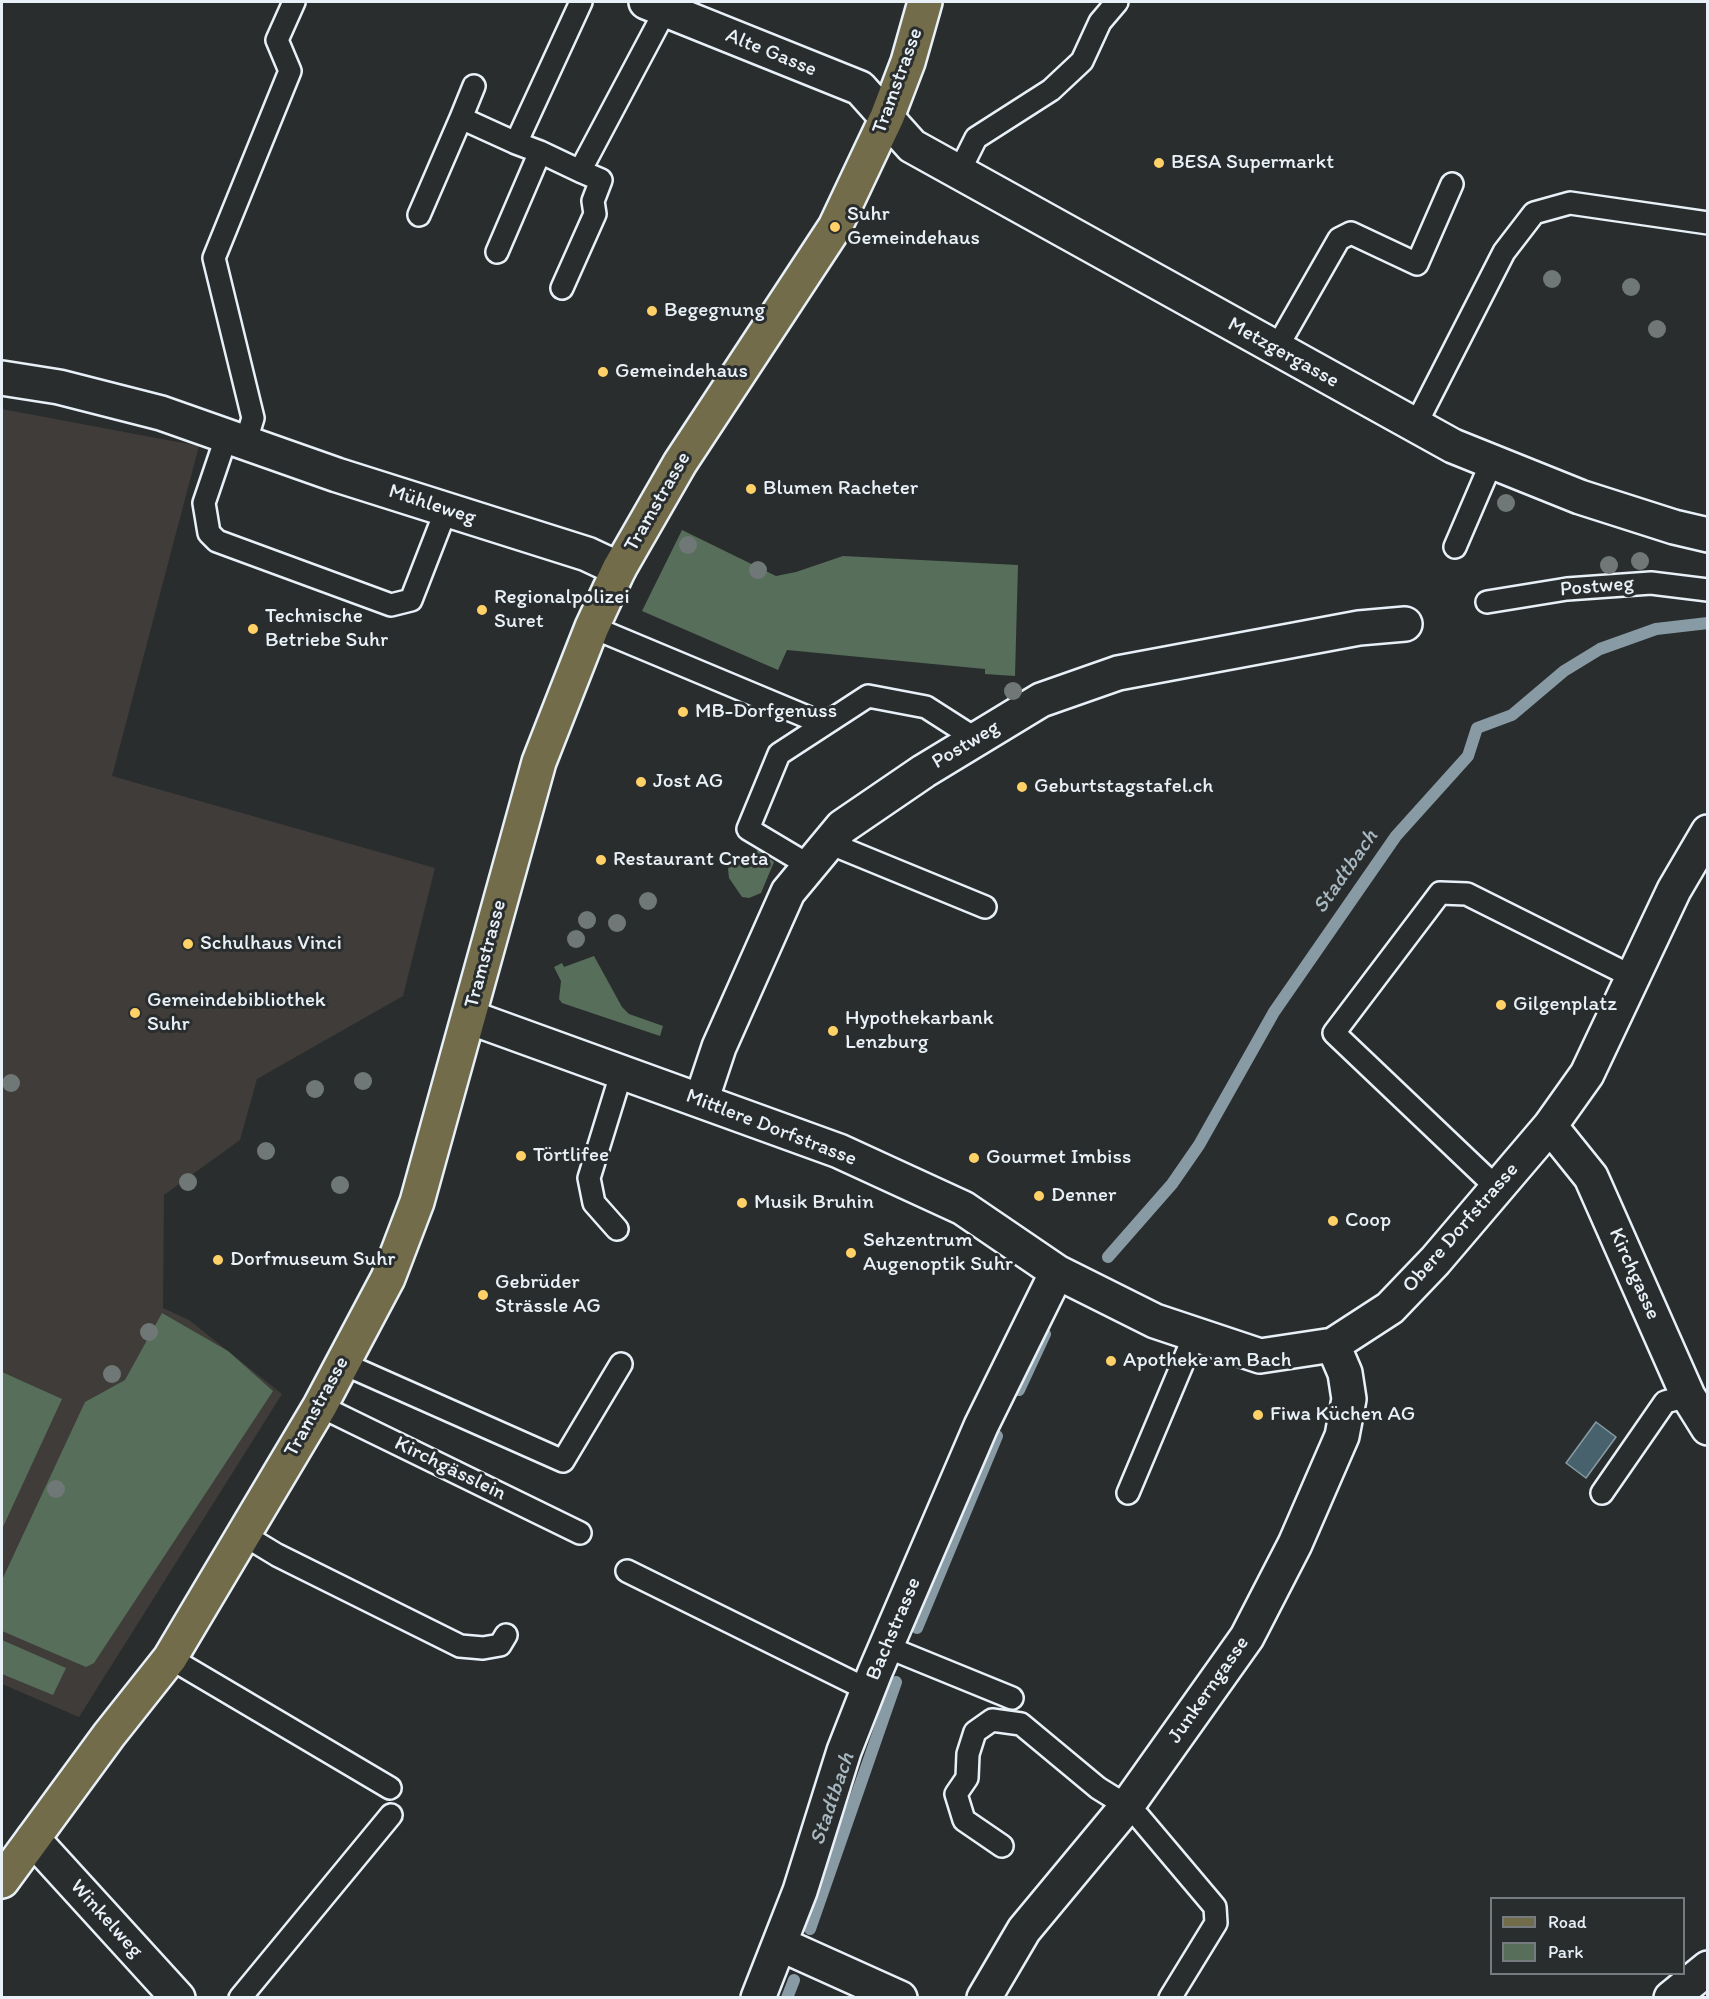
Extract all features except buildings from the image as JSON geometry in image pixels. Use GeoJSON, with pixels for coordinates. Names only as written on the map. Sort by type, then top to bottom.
{"type":"FeatureCollection","features":[{"type":"Feature","properties":{"kind":"main road","name":"Tramstrasse"},"geometry":{"type":"LineString","coordinates":[[2,1881],[109,1735],[170,1658],[320,1406],[388,1278],[417,1202],[539,762],[592,627],[619,569],[702,427],[835,227],[887,117],[908,62],[925,2]]}},
{"type":"Feature","properties":{"kind":"street","name":"Alte Gasse"},"geometry":{"type":"LineString","coordinates":[[656,6],[860,88],[887,117]]}},
{"type":"Feature","properties":{"kind":"street","name":"Metzgergasse"},"geometry":{"type":"LineString","coordinates":[[887,117],[912,146],[1453,446],[1580,497],[1707,535]]}},
{"type":"Feature","properties":{"kind":"street","name":"Mühleweg"},"geometry":{"type":"LineString","coordinates":[[2,378],[59,387],[161,413],[337,475],[586,554],[619,569]]}},
{"type":"Feature","properties":{"kind":"street","name":"Postweg"},"geometry":{"type":"LineString","coordinates":[[701,1101],[719,1047],[788,892],[842,827],[924,771],[1041,700],[1118,673],[1359,628],[1405,624]]}},
{"type":"Feature","properties":{"kind":"street","name":"Obere Dorfstrasse"},"geometry":{"type":"LineString","coordinates":[[1057,1272],[1155,1321],[1260,1356],[1333,1345],[1390,1308],[1435,1261],[1550,1126],[1587,1074],[1674,890],[1707,832]]}},
{"type":"Feature","properties":{"kind":"street","name":"Mittlere Dorfstrasse"},"geometry":{"type":"LineString","coordinates":[[469,1017],[838,1151],[963,1208],[1057,1272]]}},
{"type":"Feature","properties":{"kind":"street","name":"Kirchgasse"},"geometry":{"type":"LineString","coordinates":[[1550,1126],[1591,1177],[1688,1396],[1707,1428]]}},
{"type":"Feature","properties":{"kind":"street","name":"Bachstrasse"},"geometry":{"type":"LineString","coordinates":[[758,1998],[800,1892],[844,1751],[868,1690],[981,1426],[1057,1272]]}},
{"type":"Feature","properties":{"kind":"street","name":"Junkerngasse"},"geometry":{"type":"LineString","coordinates":[[984,1998],[1024,1930],[1127,1806],[1247,1637],[1314,1503],[1342,1436],[1349,1399],[1345,1373],[1333,1345]]}},
{"type":"Feature","properties":{"kind":"street","name":"Winkelweg"},"geometry":{"type":"LineString","coordinates":[[33,1839],[178,1998]]}},
{"type":"Feature","properties":{"kind":"street"},"geometry":{"type":"LineString","coordinates":[[780,1944],[900,1998]]}},
{"type":"Feature","properties":{"kind":"street"},"geometry":{"type":"LineString","coordinates":[[1671,1998],[1707,1968]]}},
{"type":"Feature","properties":{"kind":"lane"},"geometry":{"type":"LineString","coordinates":[[294,2],[277,40],[290,71],[214,258],[253,418],[236,438],[204,503],[209,533],[217,541],[391,605],[411,600],[446,510]]}},
{"type":"Feature","properties":{"kind":"lane"},"geometry":{"type":"LineString","coordinates":[[516,143],[581,2]]}},
{"type":"Feature","properties":{"kind":"lane"},"geometry":{"type":"LineString","coordinates":[[959,172],[976,138],[1051,90],[1082,61],[1100,22],[1117,2]]}},
{"type":"Feature","properties":{"kind":"lane"},"geometry":{"type":"LineString","coordinates":[[580,171],[656,6]]}},
{"type":"Feature","properties":{"kind":"lane"},"geometry":{"type":"LineString","coordinates":[[419,215],[474,86]]}},
{"type":"Feature","properties":{"kind":"lane"},"geometry":{"type":"LineString","coordinates":[[461,118],[601,180],[593,201],[595,214],[562,288]]}},
{"type":"Feature","properties":{"kind":"lane"},"geometry":{"type":"LineString","coordinates":[[497,252],[540,152]]}},
{"type":"Feature","properties":{"kind":"lane"},"geometry":{"type":"LineString","coordinates":[[1276,349],[1339,239],[1351,233],[1417,264],[1452,184]]}},
{"type":"Feature","properties":{"kind":"lane"},"geometry":{"type":"LineString","coordinates":[[1415,426],[1504,252],[1534,213],[1570,203],[1707,223]]}},
{"type":"Feature","properties":{"kind":"lane"},"geometry":{"type":"LineString","coordinates":[[1455,547],[1492,461]]}},
{"type":"Feature","properties":{"kind":"lane","name":"Postweg"},"geometry":{"type":"LineString","coordinates":[[1487,602],[1567,588],[1651,583],[1707,590]]}},
{"type":"Feature","properties":{"kind":"lane"},"geometry":{"type":"LineString","coordinates":[[592,627],[824,724]]}},
{"type":"Feature","properties":{"kind":"lane"},"geometry":{"type":"LineString","coordinates":[[976,739],[926,706],[868,696],[779,754],[748,829],[819,855],[985,907]]}},
{"type":"Feature","properties":{"kind":"lane"},"geometry":{"type":"LineString","coordinates":[[1497,1188],[1334,1033],[1440,893],[1467,894],[1633,977]]}},
{"type":"Feature","properties":{"kind":"lane"},"geometry":{"type":"LineString","coordinates":[[617,1229],[594,1203],[589,1178],[622,1071]]}},
{"type":"Feature","properties":{"kind":"lane"},"geometry":{"type":"LineString","coordinates":[[1128,1493],[1195,1334]]}},
{"type":"Feature","properties":{"kind":"lane"},"geometry":{"type":"LineString","coordinates":[[342,1363],[563,1461],[621,1364]]}},
{"type":"Feature","properties":{"kind":"lane"},"geometry":{"type":"LineString","coordinates":[[1602,1493],[1665,1402],[1688,1396]]}},
{"type":"Feature","properties":{"kind":"lane","name":"Kirchgässlein"},"geometry":{"type":"LineString","coordinates":[[320,1406],[580,1533]]}},
{"type":"Feature","properties":{"kind":"lane"},"geometry":{"type":"LineString","coordinates":[[243,1535],[277,1555],[460,1646],[483,1648],[500,1645],[507,1635]]}},
{"type":"Feature","properties":{"kind":"lane"},"geometry":{"type":"LineString","coordinates":[[627,1571],[868,1690]]}},
{"type":"Feature","properties":{"kind":"lane"},"geometry":{"type":"LineString","coordinates":[[887,1647],[1012,1698]]}},
{"type":"Feature","properties":{"kind":"lane"},"geometry":{"type":"LineString","coordinates":[[170,1658],[390,1788]]}},
{"type":"Feature","properties":{"kind":"lane"},"geometry":{"type":"LineString","coordinates":[[1002,1846],[964,1820],[956,1794],[967,1778],[968,1754],[975,1732],[992,1720],[1021,1724],[1098,1788],[1127,1806],[1139,1817],[1215,1907],[1216,1923],[1170,1998]]}},
{"type":"Feature","properties":{"kind":"lane"},"geometry":{"type":"LineString","coordinates":[[240,1998],[391,1815]]}},
{"type":"Feature","properties":{"kind":"shaded area"},"geometry":{"type":"Polygon","coordinates":[[[2,409],[199,446],[112,776],[435,868],[403,996],[257,1079],[240,1140],[164,1195],[163,1308],[189,1320],[282,1394],[79,1717],[2,1684],[2,409]]]}},
{"type":"Feature","properties":{"kind":"green space"},"geometry":{"type":"Polygon","coordinates":[[[682,530],[776,576],[796,572],[843,556],[1018,565],[1015,676],[985,674],[985,669],[787,650],[778,670],[642,611],[682,530]]]}},
{"type":"Feature","properties":{"kind":"green space"},"geometry":{"type":"Polygon","coordinates":[[[759,850],[774,862],[761,893],[749,898],[742,897],[729,878],[728,869],[731,861],[759,850]]]}},
{"type":"Feature","properties":{"kind":"green space"},"geometry":{"type":"Polygon","coordinates":[[[594,956],[622,1007],[629,1014],[663,1026],[660,1036],[562,1003],[559,999],[561,981],[554,967],[562,963],[564,967],[594,956]]]}},
{"type":"Feature","properties":{"kind":"green space"},"geometry":{"type":"Polygon","coordinates":[[[162,1313],[228,1351],[273,1391],[94,1663],[86,1667],[2,1631],[2,1580],[85,1402],[125,1380],[162,1313]]]}},
{"type":"Feature","properties":{"kind":"green space"},"geometry":{"type":"Polygon","coordinates":[[[2,1372],[62,1399],[2,1529],[2,1372]]]}},
{"type":"Feature","properties":{"kind":"green space"},"geometry":{"type":"Polygon","coordinates":[[[2,1640],[66,1668],[53,1695],[2,1674],[2,1640]]]}},
{"type":"Feature","properties":{"kind":"water"},"geometry":{"type":"Polygon","coordinates":[[[1596,1422],[1616,1437],[1586,1478],[1566,1463],[1596,1422]]]}},
{"type":"Feature","properties":{"kind":"waterway","name":"Stadtbach"},"geometry":{"type":"LineString","coordinates":[[1108,1257],[1172,1184],[1199,1145],[1274,1012],[1396,836],[1468,756],[1477,728],[1512,715],[1564,671],[1600,649],[1656,629],[1708,623]]}},
{"type":"Feature","properties":{"kind":"waterway","name":"Stadtbach"},"geometry":{"type":"LineString","coordinates":[[1019,1390],[1045,1334]]}},
{"type":"Feature","properties":{"kind":"waterway","name":"Stadtbach"},"geometry":{"type":"LineString","coordinates":[[917,1628],[997,1436]]}},
{"type":"Feature","properties":{"kind":"waterway","name":"Stadtbach"},"geometry":{"type":"LineString","coordinates":[[810,1929],[896,1682]]}},
{"type":"Feature","properties":{"kind":"waterway","name":"Stadtbach"},"geometry":{"type":"LineString","coordinates":[[787,1998],[794,1980]]}},
{"type":"Feature","properties":{"kind":"place","name":"BESA Supermarkt"},"geometry":{"type":"Point","coordinates":[1159,163]}},
{"type":"Feature","properties":{"kind":"place","name":"Suhr Gemeindehaus"},"geometry":{"type":"Point","coordinates":[835,227]}},
{"type":"Feature","properties":{"kind":"place","name":"Begegnung"},"geometry":{"type":"Point","coordinates":[652,311]}},
{"type":"Feature","properties":{"kind":"place","name":"Gemeindehaus"},"geometry":{"type":"Point","coordinates":[603,372]}},
{"type":"Feature","properties":{"kind":"place","name":"Blumen Racheter"},"geometry":{"type":"Point","coordinates":[751,489]}},
{"type":"Feature","properties":{"kind":"place","name":"Regionalpolizei Suret"},"geometry":{"type":"Point","coordinates":[482,610]}},
{"type":"Feature","properties":{"kind":"place","name":"Technische Betriebe Suhr"},"geometry":{"type":"Point","coordinates":[253,629]}},
{"type":"Feature","properties":{"kind":"place","name":"MB-Dorfgenuss"},"geometry":{"type":"Point","coordinates":[683,712]}},
{"type":"Feature","properties":{"kind":"place","name":"Jost AG"},"geometry":{"type":"Point","coordinates":[641,782]}},
{"type":"Feature","properties":{"kind":"place","name":"Geburtstagstafel.ch"},"geometry":{"type":"Point","coordinates":[1022,787]}},
{"type":"Feature","properties":{"kind":"place","name":"Restaurant Creta"},"geometry":{"type":"Point","coordinates":[601,860]}},
{"type":"Feature","properties":{"kind":"place","name":"Schulhaus Vinci"},"geometry":{"type":"Point","coordinates":[188,944]}},
{"type":"Feature","properties":{"kind":"place","name":"Gilgenplatz"},"geometry":{"type":"Point","coordinates":[1501,1005]}},
{"type":"Feature","properties":{"kind":"place","name":"Gemeindebibliothek Suhr"},"geometry":{"type":"Point","coordinates":[135,1013]}},
{"type":"Feature","properties":{"kind":"place","name":"Hypothekarbank Lenzburg"},"geometry":{"type":"Point","coordinates":[833,1031]}},
{"type":"Feature","properties":{"kind":"place","name":"Törtlifee"},"geometry":{"type":"Point","coordinates":[521,1156]}},
{"type":"Feature","properties":{"kind":"place","name":"Gourmet Imbiss"},"geometry":{"type":"Point","coordinates":[974,1158]}},
{"type":"Feature","properties":{"kind":"place","name":"Denner"},"geometry":{"type":"Point","coordinates":[1039,1196]}},
{"type":"Feature","properties":{"kind":"place","name":"Musik Bruhin"},"geometry":{"type":"Point","coordinates":[742,1203]}},
{"type":"Feature","properties":{"kind":"place","name":"Coop"},"geometry":{"type":"Point","coordinates":[1333,1221]}},
{"type":"Feature","properties":{"kind":"place","name":"Sehzentrum Augenoptik Suhr"},"geometry":{"type":"Point","coordinates":[851,1253]}},
{"type":"Feature","properties":{"kind":"place","name":"Dorfmuseum Suhr"},"geometry":{"type":"Point","coordinates":[218,1260]}},
{"type":"Feature","properties":{"kind":"place","name":"Gebrüder Strässle AG"},"geometry":{"type":"Point","coordinates":[483,1295]}},
{"type":"Feature","properties":{"kind":"place","name":"Apotheke am Bach"},"geometry":{"type":"Point","coordinates":[1111,1361]}},
{"type":"Feature","properties":{"kind":"place","name":"Fiwa Küchen AG"},"geometry":{"type":"Point","coordinates":[1258,1415]}}]}
